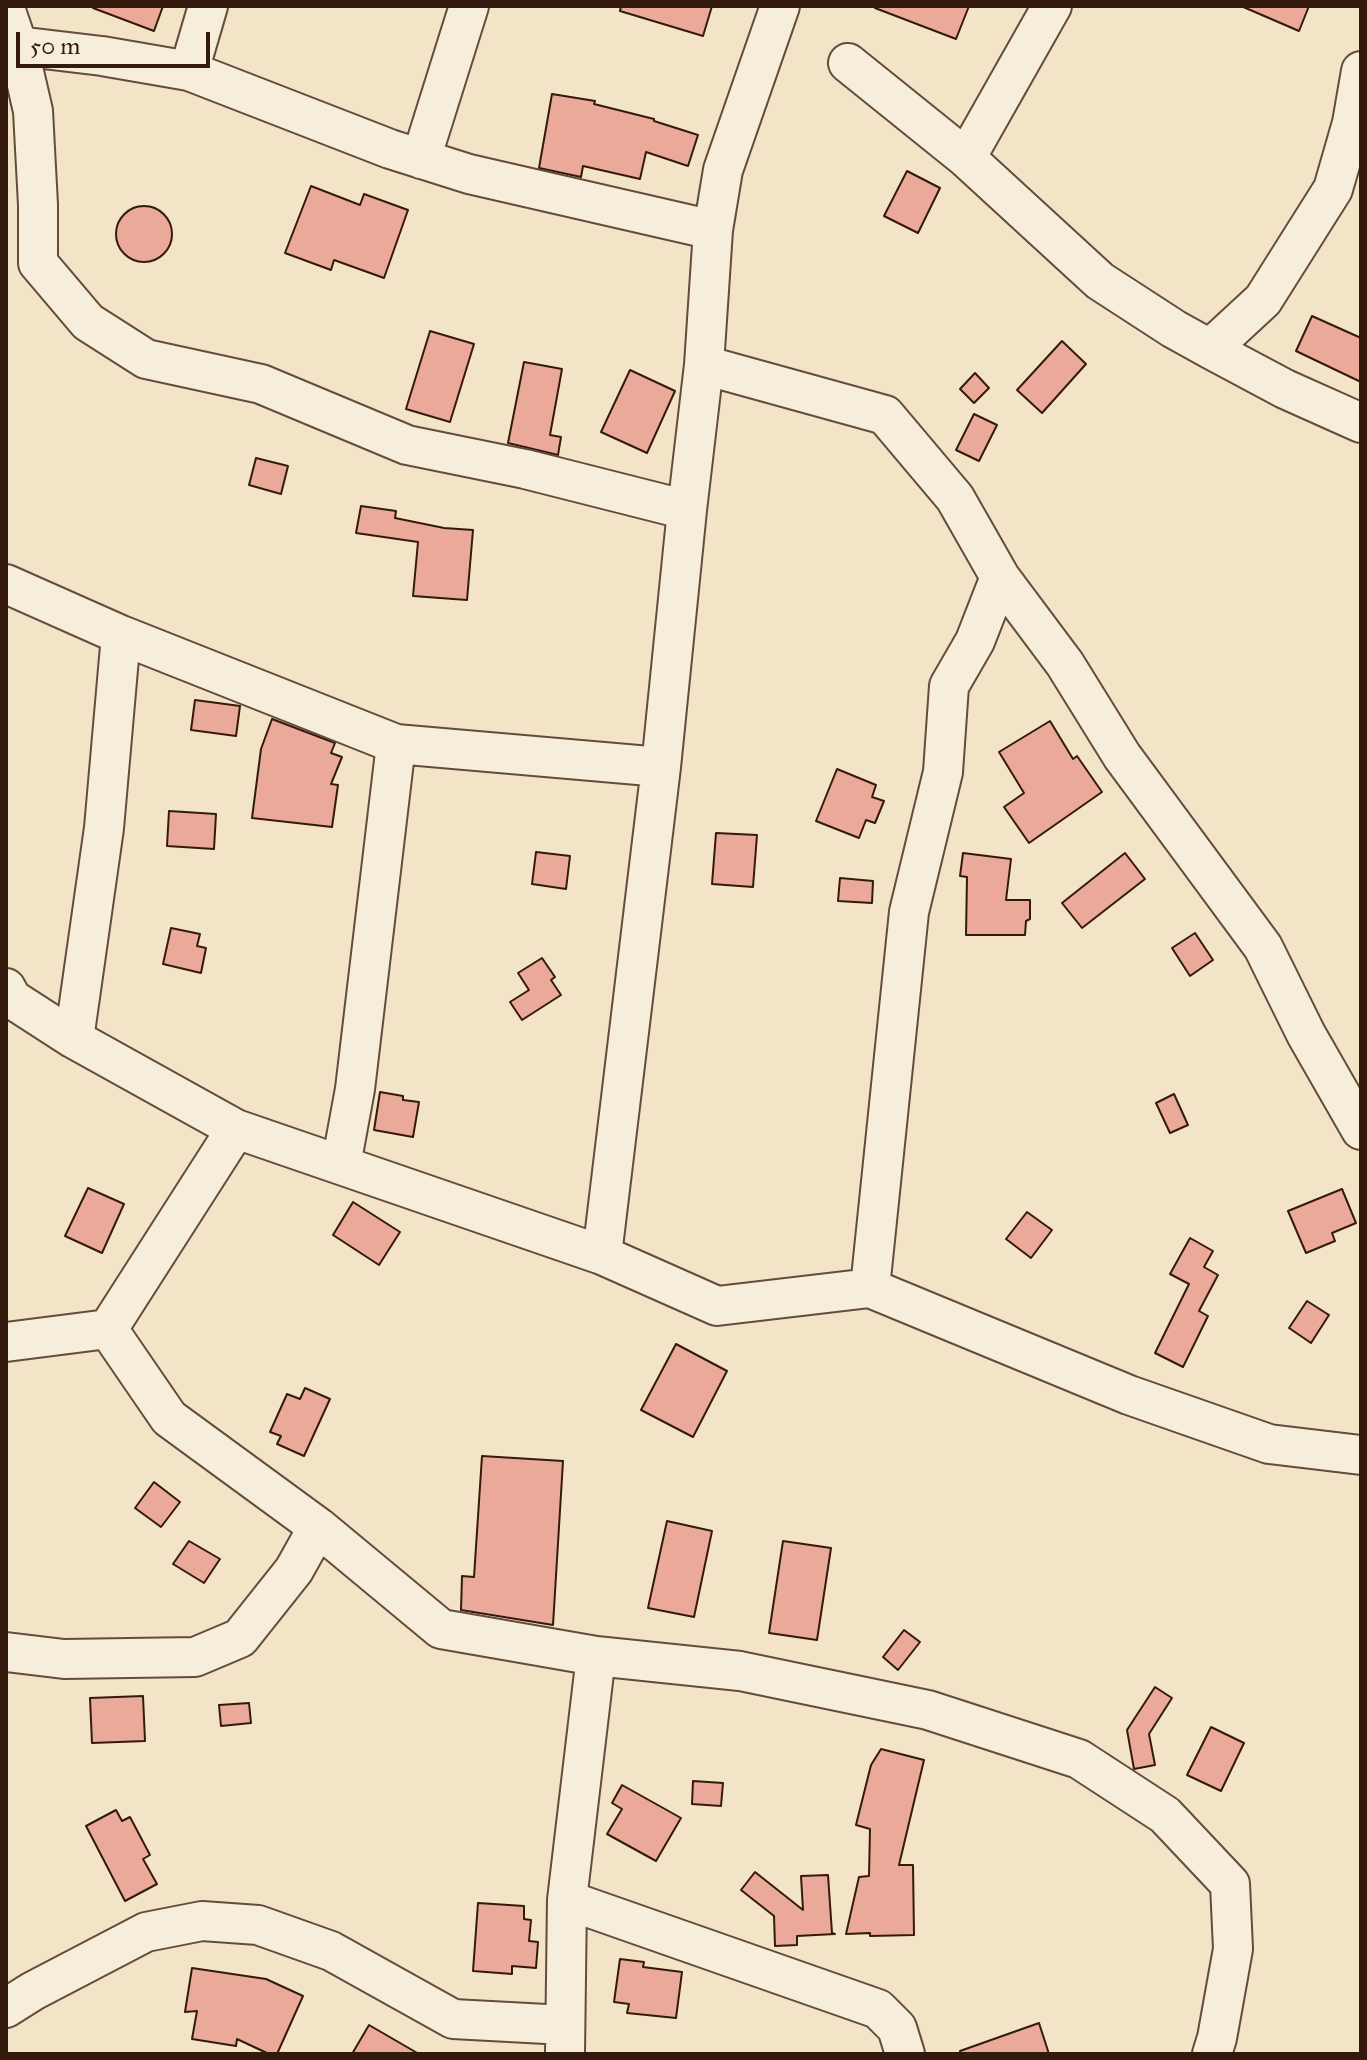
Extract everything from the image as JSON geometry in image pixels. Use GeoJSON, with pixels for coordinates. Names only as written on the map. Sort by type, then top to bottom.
{"type":"FeatureCollection","features":[{"type":"Feature","properties":{"kind":"street"},"geometry":{"type":"LineString","coordinates":[[189,71],[208,6]]}},
{"type":"Feature","properties":{"kind":"street"},"geometry":{"type":"LineString","coordinates":[[421,159],[469,6]]}},
{"type":"Feature","properties":{"kind":"street"},"geometry":{"type":"LineString","coordinates":[[602,1255],[661,767],[704,365],[713,230],[723,170],[780,6]]}},
{"type":"Feature","properties":{"kind":"street"},"geometry":{"type":"LineString","coordinates":[[966,158],[1052,6]]}},
{"type":"Feature","properties":{"kind":"street"},"geometry":{"type":"LineString","coordinates":[[12,29],[102,56],[189,71],[390,149],[469,174],[713,230]]}},
{"type":"Feature","properties":{"kind":"street"},"geometry":{"type":"LineString","coordinates":[[12,29],[33,111],[38,263],[88,322],[146,359],[261,384],[407,445],[525,469],[687,510]]}},
{"type":"Feature","properties":{"kind":"street"},"geometry":{"type":"LineString","coordinates":[[848,63],[966,158],[1100,281],[1210,349],[1285,389],[1361,423]]}},
{"type":"Feature","properties":{"kind":"street"},"geometry":{"type":"LineString","coordinates":[[1210,349],[1263,300],[1333,189],[1357,124],[1361,71]]}},
{"type":"Feature","properties":{"kind":"street"},"geometry":{"type":"LineString","coordinates":[[704,365],[885,415],[955,498],[1000,577],[1065,664],[1122,756],[1263,947],[1306,1034],[1361,1130]]}},
{"type":"Feature","properties":{"kind":"street"},"geometry":{"type":"LineString","coordinates":[[870,1288],[909,912],[943,772],[949,686],[975,641],[1000,577]]}},
{"type":"Feature","properties":{"kind":"street"},"geometry":{"type":"LineString","coordinates":[[6,584],[121,635],[396,744],[661,767]]}},
{"type":"Feature","properties":{"kind":"street"},"geometry":{"type":"LineString","coordinates":[[74,1039],[104,828],[121,635]]}},
{"type":"Feature","properties":{"kind":"street"},"geometry":{"type":"LineString","coordinates":[[341,1165],[355,1089],[396,744]]}},
{"type":"Feature","properties":{"kind":"street"},"geometry":{"type":"LineString","coordinates":[[6,988],[12,999],[74,1039],[236,1129],[602,1255],[717,1306],[870,1288],[1129,1395],[1269,1444],[1361,1455]]}},
{"type":"Feature","properties":{"kind":"street"},"geometry":{"type":"LineString","coordinates":[[108,1329],[236,1129]]}},
{"type":"Feature","properties":{"kind":"street"},"geometry":{"type":"LineString","coordinates":[[6,1342],[108,1329]]}},
{"type":"Feature","properties":{"kind":"street"},"geometry":{"type":"LineString","coordinates":[[108,1329],[169,1418],[318,1527],[441,1629],[596,1656],[740,1671],[928,1710],[1079,1759],[1165,1815],[1230,1884],[1233,1949],[1212,2054]]}},
{"type":"Feature","properties":{"kind":"street"},"geometry":{"type":"LineString","coordinates":[[6,1652],[64,1659],[195,1657],[240,1638],[294,1570],[318,1527]]}},
{"type":"Feature","properties":{"kind":"street"},"geometry":{"type":"LineString","coordinates":[[6,2008],[146,1932],[202,1921],[258,1925],[331,1951],[453,2019],[565,2039],[567,1900],[596,1656]]}},
{"type":"Feature","properties":{"kind":"street"},"geometry":{"type":"LineString","coordinates":[[567,1900],[878,2009],[897,2028],[905,2054]]}},
{"type":"Feature","properties":{"kind":"building"},"geometry":{"type":"Polygon","coordinates":[[[94,6],[163,6],[154,31],[94,6]]]}},
{"type":"Feature","properties":{"kind":"building"},"geometry":{"type":"Polygon","coordinates":[[[621,6],[712,6],[703,36],[620,11],[621,6]]]}},
{"type":"Feature","properties":{"kind":"building"},"geometry":{"type":"Polygon","coordinates":[[[876,6],[969,6],[956,39],[876,6]]]}},
{"type":"Feature","properties":{"kind":"building"},"geometry":{"type":"Polygon","coordinates":[[[1241,6],[1309,6],[1299,31],[1241,6]]]}},
{"type":"Feature","properties":{"kind":"building"},"geometry":{"type":"Polygon","coordinates":[[[552,94],[595,101],[594,104],[654,119],[698,135],[688,166],[646,152],[640,179],[583,166],[581,177],[539,168],[552,94]]]}},
{"type":"Feature","properties":{"kind":"building"},"geometry":{"type":"Polygon","coordinates":[[[907,171],[940,188],[918,233],[884,216],[907,171]]]}},
{"type":"Feature","properties":{"kind":"building"},"geometry":{"type":"Polygon","coordinates":[[[311,186],[360,205],[364,194],[408,210],[384,278],[334,260],[331,270],[285,253],[311,186]]]}},
{"type":"Feature","properties":{"kind":"building"},"geometry":{"type":"Polygon","coordinates":[[[144,206],[164,214],[172,234],[164,254],[144,262],[124,254],[116,234],[124,214],[144,206]]]}},
{"type":"Feature","properties":{"kind":"building"},"geometry":{"type":"Polygon","coordinates":[[[1312,316],[1361,338],[1361,382],[1296,351],[1312,316]]]}},
{"type":"Feature","properties":{"kind":"building"},"geometry":{"type":"Polygon","coordinates":[[[430,331],[474,344],[450,422],[406,409],[430,331]]]}},
{"type":"Feature","properties":{"kind":"building"},"geometry":{"type":"Polygon","coordinates":[[[1062,341],[1086,364],[1042,413],[1017,390],[1062,341]]]}},
{"type":"Feature","properties":{"kind":"building"},"geometry":{"type":"Polygon","coordinates":[[[524,362],[562,369],[550,435],[561,437],[558,455],[508,443],[524,362]]]}},
{"type":"Feature","properties":{"kind":"building"},"geometry":{"type":"Polygon","coordinates":[[[630,370],[675,391],[647,453],[601,432],[630,370]]]}},
{"type":"Feature","properties":{"kind":"building"},"geometry":{"type":"Polygon","coordinates":[[[975,373],[989,388],[974,403],[960,389],[975,373]]]}},
{"type":"Feature","properties":{"kind":"building"},"geometry":{"type":"Polygon","coordinates":[[[974,414],[997,425],[979,461],[956,450],[974,414]]]}},
{"type":"Feature","properties":{"kind":"building"},"geometry":{"type":"Polygon","coordinates":[[[256,458],[288,466],[281,494],[249,485],[256,458]]]}},
{"type":"Feature","properties":{"kind":"building"},"geometry":{"type":"Polygon","coordinates":[[[361,506],[396,511],[395,518],[444,528],[473,530],[467,600],[413,596],[418,542],[356,533],[361,506]]]}},
{"type":"Feature","properties":{"kind":"building"},"geometry":{"type":"Polygon","coordinates":[[[195,700],[240,706],[236,736],[191,730],[195,700]]]}},
{"type":"Feature","properties":{"kind":"building"},"geometry":{"type":"Polygon","coordinates":[[[272,719],[335,743],[331,753],[342,757],[331,784],[338,785],[332,827],[252,818],[261,749],[272,719]]]}},
{"type":"Feature","properties":{"kind":"building"},"geometry":{"type":"Polygon","coordinates":[[[1050,721],[1073,759],[1077,756],[1102,792],[1029,843],[1004,807],[1024,793],[999,752],[1050,721]]]}},
{"type":"Feature","properties":{"kind":"building"},"geometry":{"type":"Polygon","coordinates":[[[837,769],[876,785],[872,797],[884,801],[875,823],[866,820],[859,838],[816,821],[837,769]]]}},
{"type":"Feature","properties":{"kind":"building"},"geometry":{"type":"Polygon","coordinates":[[[169,811],[216,814],[214,849],[167,846],[169,811]]]}},
{"type":"Feature","properties":{"kind":"building"},"geometry":{"type":"Polygon","coordinates":[[[716,833],[757,835],[753,887],[712,884],[716,833]]]}},
{"type":"Feature","properties":{"kind":"building"},"geometry":{"type":"Polygon","coordinates":[[[536,852],[570,856],[566,889],[532,884],[536,852]]]}},
{"type":"Feature","properties":{"kind":"building"},"geometry":{"type":"Polygon","coordinates":[[[963,853],[1011,859],[1006,900],[1030,900],[1030,919],[1026,921],[1025,935],[966,935],[967,877],[960,876],[963,853]]]}},
{"type":"Feature","properties":{"kind":"building"},"geometry":{"type":"Polygon","coordinates":[[[1125,853],[1145,879],[1082,928],[1062,903],[1125,853]]]}},
{"type":"Feature","properties":{"kind":"building"},"geometry":{"type":"Polygon","coordinates":[[[840,878],[873,881],[872,903],[838,901],[840,878]]]}},
{"type":"Feature","properties":{"kind":"building"},"geometry":{"type":"Polygon","coordinates":[[[171,928],[200,934],[197,946],[206,948],[201,973],[163,964],[171,928]]]}},
{"type":"Feature","properties":{"kind":"building"},"geometry":{"type":"Polygon","coordinates":[[[1195,933],[1213,960],[1190,976],[1172,948],[1195,933]]]}},
{"type":"Feature","properties":{"kind":"building"},"geometry":{"type":"Polygon","coordinates":[[[542,958],[555,977],[551,980],[561,995],[522,1020],[510,1002],[529,990],[518,973],[542,958]]]}},
{"type":"Feature","properties":{"kind":"building"},"geometry":{"type":"Polygon","coordinates":[[[380,1092],[419,1102],[413,1137],[374,1130],[380,1092]]]}},
{"type":"Feature","properties":{"kind":"building"},"geometry":{"type":"Polygon","coordinates":[[[1174,1094],[1188,1125],[1170,1133],[1156,1103],[1174,1094]]]}},
{"type":"Feature","properties":{"kind":"building"},"geometry":{"type":"Polygon","coordinates":[[[88,1188],[124,1204],[102,1253],[65,1236],[88,1188]]]}},
{"type":"Feature","properties":{"kind":"building"},"geometry":{"type":"Polygon","coordinates":[[[1342,1189],[1356,1223],[1332,1233],[1335,1241],[1306,1253],[1288,1211],[1342,1189]]]}},
{"type":"Feature","properties":{"kind":"building"},"geometry":{"type":"Polygon","coordinates":[[[353,1202],[400,1232],[379,1265],[333,1235],[353,1202]]]}},
{"type":"Feature","properties":{"kind":"building"},"geometry":{"type":"Polygon","coordinates":[[[1027,1212],[1052,1230],[1031,1258],[1006,1239],[1027,1212]]]}},
{"type":"Feature","properties":{"kind":"building"},"geometry":{"type":"Polygon","coordinates":[[[1190,1238],[1213,1251],[1204,1267],[1218,1275],[1199,1311],[1208,1316],[1183,1367],[1155,1353],[1189,1284],[1170,1274],[1190,1238]]]}},
{"type":"Feature","properties":{"kind":"building"},"geometry":{"type":"Polygon","coordinates":[[[1307,1301],[1329,1315],[1311,1343],[1289,1328],[1307,1301]]]}},
{"type":"Feature","properties":{"kind":"building"},"geometry":{"type":"Polygon","coordinates":[[[676,1344],[727,1371],[693,1437],[641,1410],[676,1344]]]}},
{"type":"Feature","properties":{"kind":"building"},"geometry":{"type":"Polygon","coordinates":[[[305,1388],[330,1399],[304,1456],[277,1444],[281,1436],[270,1432],[287,1394],[300,1399],[305,1388]]]}},
{"type":"Feature","properties":{"kind":"building"},"geometry":{"type":"Polygon","coordinates":[[[482,1456],[563,1461],[553,1625],[461,1610],[462,1576],[474,1577],[482,1456]]]}},
{"type":"Feature","properties":{"kind":"building"},"geometry":{"type":"Polygon","coordinates":[[[154,1482],[180,1502],[161,1527],[135,1508],[154,1482]]]}},
{"type":"Feature","properties":{"kind":"building"},"geometry":{"type":"Polygon","coordinates":[[[667,1521],[712,1531],[694,1617],[648,1608],[667,1521]]]}},
{"type":"Feature","properties":{"kind":"building"},"geometry":{"type":"Polygon","coordinates":[[[189,1541],[220,1559],[204,1583],[173,1564],[189,1541]]]}},
{"type":"Feature","properties":{"kind":"building"},"geometry":{"type":"Polygon","coordinates":[[[783,1541],[831,1548],[817,1640],[769,1633],[783,1541]]]}},
{"type":"Feature","properties":{"kind":"building"},"geometry":{"type":"Polygon","coordinates":[[[904,1630],[920,1642],[898,1670],[883,1657],[904,1630]]]}},
{"type":"Feature","properties":{"kind":"building"},"geometry":{"type":"Polygon","coordinates":[[[1155,1687],[1172,1698],[1149,1734],[1155,1765],[1134,1769],[1127,1730],[1155,1687]]]}},
{"type":"Feature","properties":{"kind":"building"},"geometry":{"type":"Polygon","coordinates":[[[143,1696],[145,1741],[92,1743],[90,1698],[143,1696]]]}},
{"type":"Feature","properties":{"kind":"building"},"geometry":{"type":"Polygon","coordinates":[[[249,1703],[251,1723],[221,1726],[219,1705],[249,1703]]]}},
{"type":"Feature","properties":{"kind":"building"},"geometry":{"type":"Polygon","coordinates":[[[1211,1727],[1244,1743],[1221,1791],[1187,1775],[1211,1727]]]}},
{"type":"Feature","properties":{"kind":"building"},"geometry":{"type":"Polygon","coordinates":[[[881,1749],[924,1760],[899,1865],[913,1865],[914,1935],[846,1934],[859,1877],[869,1876],[870,1829],[856,1825],[871,1765],[881,1749]]]}},
{"type":"Feature","properties":{"kind":"building"},"geometry":{"type":"Polygon","coordinates":[[[693,1781],[723,1783],[721,1806],[692,1804],[693,1781]]]}},
{"type":"Feature","properties":{"kind":"building"},"geometry":{"type":"Polygon","coordinates":[[[622,1785],[681,1818],[656,1861],[607,1834],[622,1809],[612,1803],[622,1785]]]}},
{"type":"Feature","properties":{"kind":"building"},"geometry":{"type":"Polygon","coordinates":[[[116,1810],[122,1821],[130,1817],[150,1855],[143,1859],[157,1884],[125,1901],[86,1826],[116,1810]]]}},
{"type":"Feature","properties":{"kind":"building"},"geometry":{"type":"Polygon","coordinates":[[[755,1872],[803,1910],[801,1876],[828,1875],[832,1933],[835,1934],[797,1936],[797,1945],[775,1946],[774,1916],[741,1890],[755,1872]]]}},
{"type":"Feature","properties":{"kind":"building"},"geometry":{"type":"Polygon","coordinates":[[[478,1903],[524,1906],[524,1919],[531,1920],[529,1941],[538,1942],[536,1968],[512,1966],[512,1974],[473,1971],[478,1903]]]}},
{"type":"Feature","properties":{"kind":"building"},"geometry":{"type":"Polygon","coordinates":[[[620,1959],[644,1962],[643,1967],[682,1972],[676,2018],[627,2013],[629,2004],[614,2002],[620,1959]]]}},
{"type":"Feature","properties":{"kind":"building"},"geometry":{"type":"Polygon","coordinates":[[[192,1968],[266,1979],[303,1996],[277,2054],[269,2054],[237,2039],[236,2046],[192,2039],[197,2011],[185,2012],[192,1968]]]}},
{"type":"Feature","properties":{"kind":"building"},"geometry":{"type":"Polygon","coordinates":[[[1039,2023],[1049,2054],[961,2054],[960,2051],[1039,2023]]]}},
{"type":"Feature","properties":{"kind":"building"},"geometry":{"type":"Polygon","coordinates":[[[369,2025],[419,2054],[352,2054],[369,2025]]]}}]}
